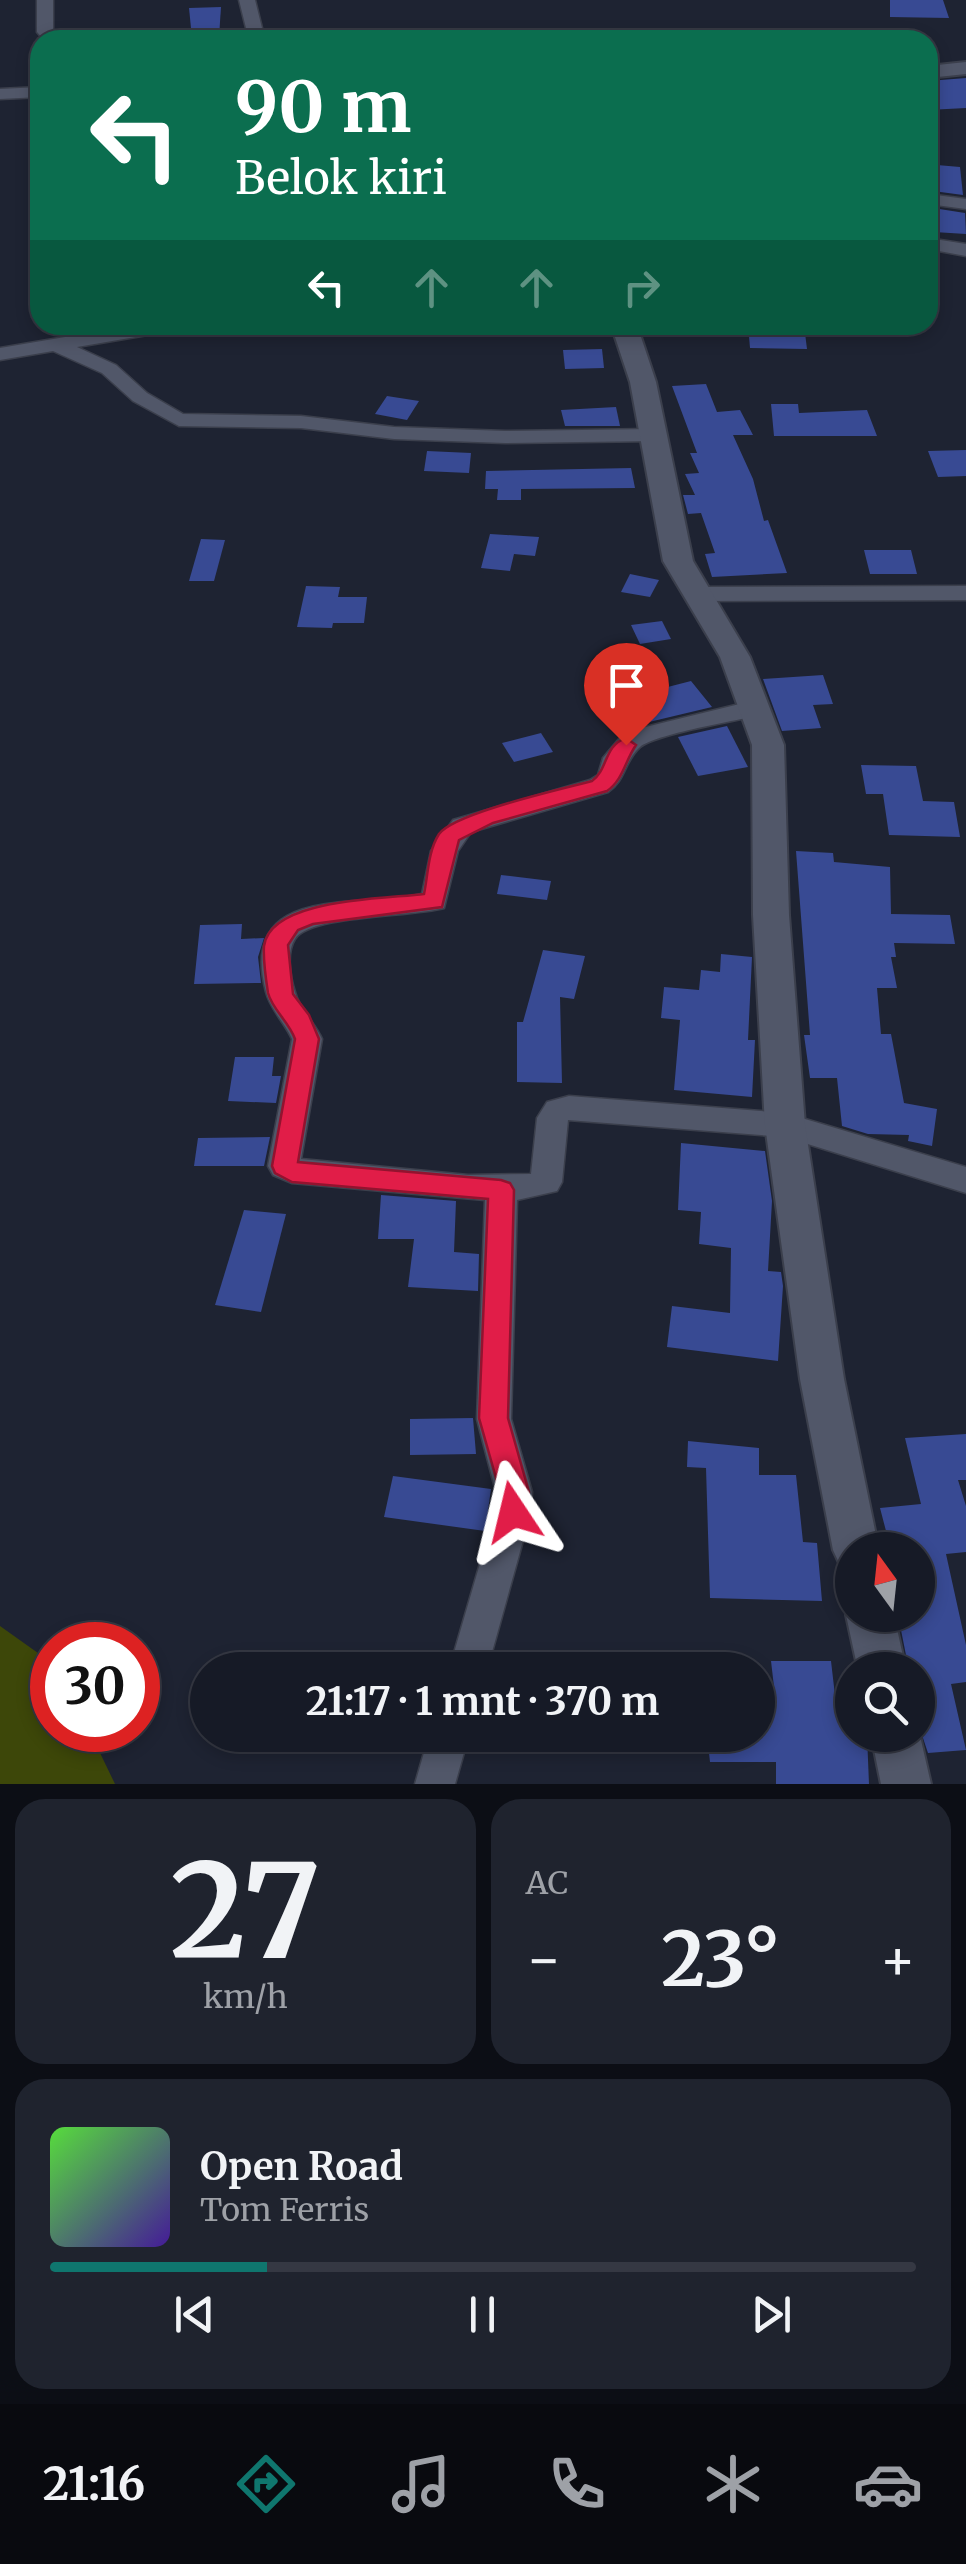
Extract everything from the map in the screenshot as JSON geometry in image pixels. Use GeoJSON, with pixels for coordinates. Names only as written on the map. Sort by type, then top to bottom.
{"type":"FeatureCollection","features":[{"type":"Feature","properties":{"kind":"street"},"geometry":{"type":"LineString","coordinates":[[45,0],[45,30]]}},
{"type":"Feature","properties":{"kind":"street"},"geometry":{"type":"LineString","coordinates":[[247,0],[254,30]]}},
{"type":"Feature","properties":{"kind":"street"},"geometry":{"type":"LineString","coordinates":[[938,71],[966,68]]}},
{"type":"Feature","properties":{"kind":"street"},"geometry":{"type":"LineString","coordinates":[[0,94],[30,92]]}},
{"type":"Feature","properties":{"kind":"street"},"geometry":{"type":"LineString","coordinates":[[938,200],[966,204]]}},
{"type":"Feature","properties":{"kind":"street"},"geometry":{"type":"LineString","coordinates":[[938,246],[966,250]]}},
{"type":"Feature","properties":{"kind":"street"},"geometry":{"type":"LineString","coordinates":[[0,354],[105,335]]}},
{"type":"Feature","properties":{"kind":"street"},"geometry":{"type":"LineString","coordinates":[[627,335],[643,382],[678,561],[734,657],[768,745],[772,915],[785,1124],[832,1437],[852,1532]]}},
{"type":"Feature","properties":{"kind":"street"},"geometry":{"type":"LineString","coordinates":[[52,343],[94,360],[140,397],[179,420],[300,422],[394,433],[505,437],[654,435]]}},
{"type":"Feature","properties":{"kind":"street"},"geometry":{"type":"LineString","coordinates":[[697,594],[966,593]]}},
{"type":"Feature","properties":{"kind":"street"},"geometry":{"type":"LineString","coordinates":[[756,708],[634,738],[616,758],[610,779],[600,786],[462,826],[450,835],[444,847],[434,901],[310,916],[281,933],[276,944],[281,996],[301,1022],[307,1039],[284,1166],[292,1171],[501,1190],[545,1185],[552,1118],[563,1109],[785,1124],[966,1180]]}},
{"type":"Feature","properties":{"kind":"street"},"geometry":{"type":"LineString","coordinates":[[473,1652],[513,1512],[514,1492],[494,1418],[501,1190]]}},
{"type":"Feature","properties":{"kind":"street"},"geometry":{"type":"LineString","coordinates":[[435,1784],[444,1752]]}},
{"type":"Feature","properties":{"kind":"street"},"geometry":{"type":"LineString","coordinates":[[899,1752],[906,1784]]}},
{"type":"Feature","properties":{"kind":"green space"},"geometry":{"type":"Polygon","coordinates":[[[0,1626],[30,1647],[30,1752],[100,1752],[115,1784],[0,1784],[0,1626]]]}},
{"type":"Feature","properties":{"kind":"building"},"geometry":{"type":"Polygon","coordinates":[[[890,0],[943,0],[949,18],[890,17],[890,0]]]}},
{"type":"Feature","properties":{"kind":"building"},"geometry":{"type":"Polygon","coordinates":[[[221,7],[219,30],[191,30],[189,8],[221,7]]]}},
{"type":"Feature","properties":{"kind":"building"},"geometry":{"type":"Polygon","coordinates":[[[966,78],[966,108],[938,109],[938,80],[966,78]]]}},
{"type":"Feature","properties":{"kind":"building"},"geometry":{"type":"Polygon","coordinates":[[[938,165],[960,167],[963,195],[938,192],[938,165]]]}},
{"type":"Feature","properties":{"kind":"building"},"geometry":{"type":"Polygon","coordinates":[[[938,209],[965,213],[966,234],[938,232],[938,209]]]}},
{"type":"Feature","properties":{"kind":"building"},"geometry":{"type":"Polygon","coordinates":[[[749,335],[805,335],[807,349],[750,348],[749,335]]]}},
{"type":"Feature","properties":{"kind":"building"},"geometry":{"type":"Polygon","coordinates":[[[602,349],[604,368],[565,369],[563,350],[602,349]]]}},
{"type":"Feature","properties":{"kind":"building"},"geometry":{"type":"Polygon","coordinates":[[[706,384],[717,412],[740,410],[753,435],[733,435],[787,573],[712,577],[705,554],[715,553],[701,513],[688,514],[683,495],[695,495],[685,474],[699,473],[690,453],[697,453],[672,386],[706,384]]]}},
{"type":"Feature","properties":{"kind":"building"},"geometry":{"type":"Polygon","coordinates":[[[387,396],[419,401],[407,420],[375,414],[387,396]]]}},
{"type":"Feature","properties":{"kind":"building"},"geometry":{"type":"Polygon","coordinates":[[[771,404],[798,404],[799,413],[867,410],[877,436],[774,436],[771,404]]]}},
{"type":"Feature","properties":{"kind":"building"},"geometry":{"type":"Polygon","coordinates":[[[616,407],[620,426],[565,426],[561,410],[616,407]]]}},
{"type":"Feature","properties":{"kind":"building"},"geometry":{"type":"Polygon","coordinates":[[[966,450],[966,476],[938,477],[928,451],[966,450]]]}},
{"type":"Feature","properties":{"kind":"building"},"geometry":{"type":"Polygon","coordinates":[[[427,451],[471,453],[469,473],[424,471],[427,451]]]}},
{"type":"Feature","properties":{"kind":"building"},"geometry":{"type":"Polygon","coordinates":[[[631,468],[635,488],[521,489],[521,500],[497,500],[498,489],[485,489],[486,471],[631,468]]]}},
{"type":"Feature","properties":{"kind":"building"},"geometry":{"type":"Polygon","coordinates":[[[490,534],[539,537],[535,556],[514,554],[510,571],[481,568],[490,534]]]}},
{"type":"Feature","properties":{"kind":"building"},"geometry":{"type":"Polygon","coordinates":[[[201,539],[225,540],[214,581],[189,581],[201,539]]]}},
{"type":"Feature","properties":{"kind":"building"},"geometry":{"type":"Polygon","coordinates":[[[864,550],[911,550],[917,574],[870,574],[864,550]]]}},
{"type":"Feature","properties":{"kind":"building"},"geometry":{"type":"Polygon","coordinates":[[[630,574],[659,580],[650,597],[621,592],[630,574]]]}},
{"type":"Feature","properties":{"kind":"building"},"geometry":{"type":"Polygon","coordinates":[[[306,586],[340,587],[338,597],[367,597],[364,623],[333,623],[332,628],[297,627],[306,586]]]}},
{"type":"Feature","properties":{"kind":"building"},"geometry":{"type":"Polygon","coordinates":[[[662,621],[671,639],[640,644],[631,625],[662,621]]]}},
{"type":"Feature","properties":{"kind":"building"},"geometry":{"type":"Polygon","coordinates":[[[823,675],[833,704],[813,705],[821,728],[782,731],[763,679],[823,675]]]}},
{"type":"Feature","properties":{"kind":"building"},"geometry":{"type":"Polygon","coordinates":[[[691,681],[712,707],[649,722],[637,706],[663,699],[656,690],[691,681]]]}},
{"type":"Feature","properties":{"kind":"building"},"geometry":{"type":"Polygon","coordinates":[[[727,726],[748,767],[698,776],[678,737],[727,726]]]}},
{"type":"Feature","properties":{"kind":"building"},"geometry":{"type":"Polygon","coordinates":[[[541,733],[553,752],[514,762],[502,743],[541,733]]]}},
{"type":"Feature","properties":{"kind":"building"},"geometry":{"type":"Polygon","coordinates":[[[861,765],[916,766],[923,801],[954,802],[960,837],[889,835],[883,794],[866,794],[861,765]]]}},
{"type":"Feature","properties":{"kind":"building"},"geometry":{"type":"Polygon","coordinates":[[[796,851],[833,853],[834,862],[890,867],[891,914],[950,915],[955,944],[894,943],[896,957],[891,957],[897,988],[877,988],[881,1034],[891,1034],[904,1103],[937,1109],[932,1146],[908,1141],[909,1135],[868,1134],[842,1126],[837,1078],[810,1078],[804,1035],[810,1035],[796,851]]]}},
{"type":"Feature","properties":{"kind":"building"},"geometry":{"type":"Polygon","coordinates":[[[501,875],[551,881],[547,900],[497,894],[501,875]]]}},
{"type":"Feature","properties":{"kind":"building"},"geometry":{"type":"Polygon","coordinates":[[[242,924],[241,939],[264,938],[258,957],[261,983],[194,984],[200,925],[242,924]]]}},
{"type":"Feature","properties":{"kind":"building"},"geometry":{"type":"Polygon","coordinates":[[[543,950],[585,956],[574,999],[560,997],[562,1083],[517,1082],[517,1022],[523,1022],[543,950]]]}},
{"type":"Feature","properties":{"kind":"building"},"geometry":{"type":"Polygon","coordinates":[[[721,954],[752,957],[748,1040],[755,1040],[752,1097],[674,1090],[680,1020],[661,1018],[664,987],[699,990],[701,970],[720,972],[721,954]]]}},
{"type":"Feature","properties":{"kind":"building"},"geometry":{"type":"Polygon","coordinates":[[[235,1057],[274,1057],[272,1076],[281,1076],[276,1103],[228,1101],[235,1057]]]}},
{"type":"Feature","properties":{"kind":"building"},"geometry":{"type":"Polygon","coordinates":[[[270,1137],[264,1166],[194,1166],[198,1138],[270,1137]]]}},
{"type":"Feature","properties":{"kind":"building"},"geometry":{"type":"Polygon","coordinates":[[[681,1143],[765,1151],[772,1201],[768,1271],[781,1272],[783,1286],[778,1361],[667,1347],[672,1306],[730,1313],[731,1248],[699,1244],[701,1212],[678,1210],[681,1143]]]}},
{"type":"Feature","properties":{"kind":"building"},"geometry":{"type":"Polygon","coordinates":[[[381,1195],[456,1201],[454,1252],[479,1254],[478,1291],[408,1287],[414,1239],[378,1239],[381,1195]]]}},
{"type":"Feature","properties":{"kind":"building"},"geometry":{"type":"Polygon","coordinates":[[[244,1210],[286,1214],[261,1312],[215,1305],[244,1210]]]}},
{"type":"Feature","properties":{"kind":"building"},"geometry":{"type":"Polygon","coordinates":[[[473,1418],[476,1454],[410,1455],[410,1419],[473,1418]]]}},
{"type":"Feature","properties":{"kind":"building"},"geometry":{"type":"Polygon","coordinates":[[[966,1434],[966,1480],[958,1480],[966,1506],[966,1552],[946,1554],[966,1645],[966,1682],[951,1684],[966,1750],[928,1753],[935,1752],[935,1652],[905,1652],[901,1632],[935,1632],[935,1532],[886,1532],[880,1508],[921,1504],[905,1438],[966,1434]]]}},
{"type":"Feature","properties":{"kind":"building"},"geometry":{"type":"Polygon","coordinates":[[[688,1441],[759,1448],[759,1475],[796,1475],[803,1542],[817,1543],[822,1601],[710,1598],[706,1468],[687,1467],[688,1441]]]}},
{"type":"Feature","properties":{"kind":"building"},"geometry":{"type":"Polygon","coordinates":[[[393,1476],[491,1489],[485,1531],[384,1517],[393,1476]]]}},
{"type":"Feature","properties":{"kind":"building"},"geometry":{"type":"Polygon","coordinates":[[[775,1661],[831,1661],[835,1752],[868,1752],[869,1784],[776,1784],[776,1762],[710,1762],[709,1752],[775,1752],[775,1661]]]}},
{"type":"Feature","properties":{"kind":"route"},"geometry":{"type":"LineString","coordinates":[[513,1512],[514,1492],[494,1418],[501,1190],[292,1171],[284,1166],[307,1039],[301,1022],[281,996],[276,944],[290,924],[310,916],[434,901],[444,847],[450,835],[462,826],[486,818],[600,786],[610,779],[616,758],[626,745]]}}]}
